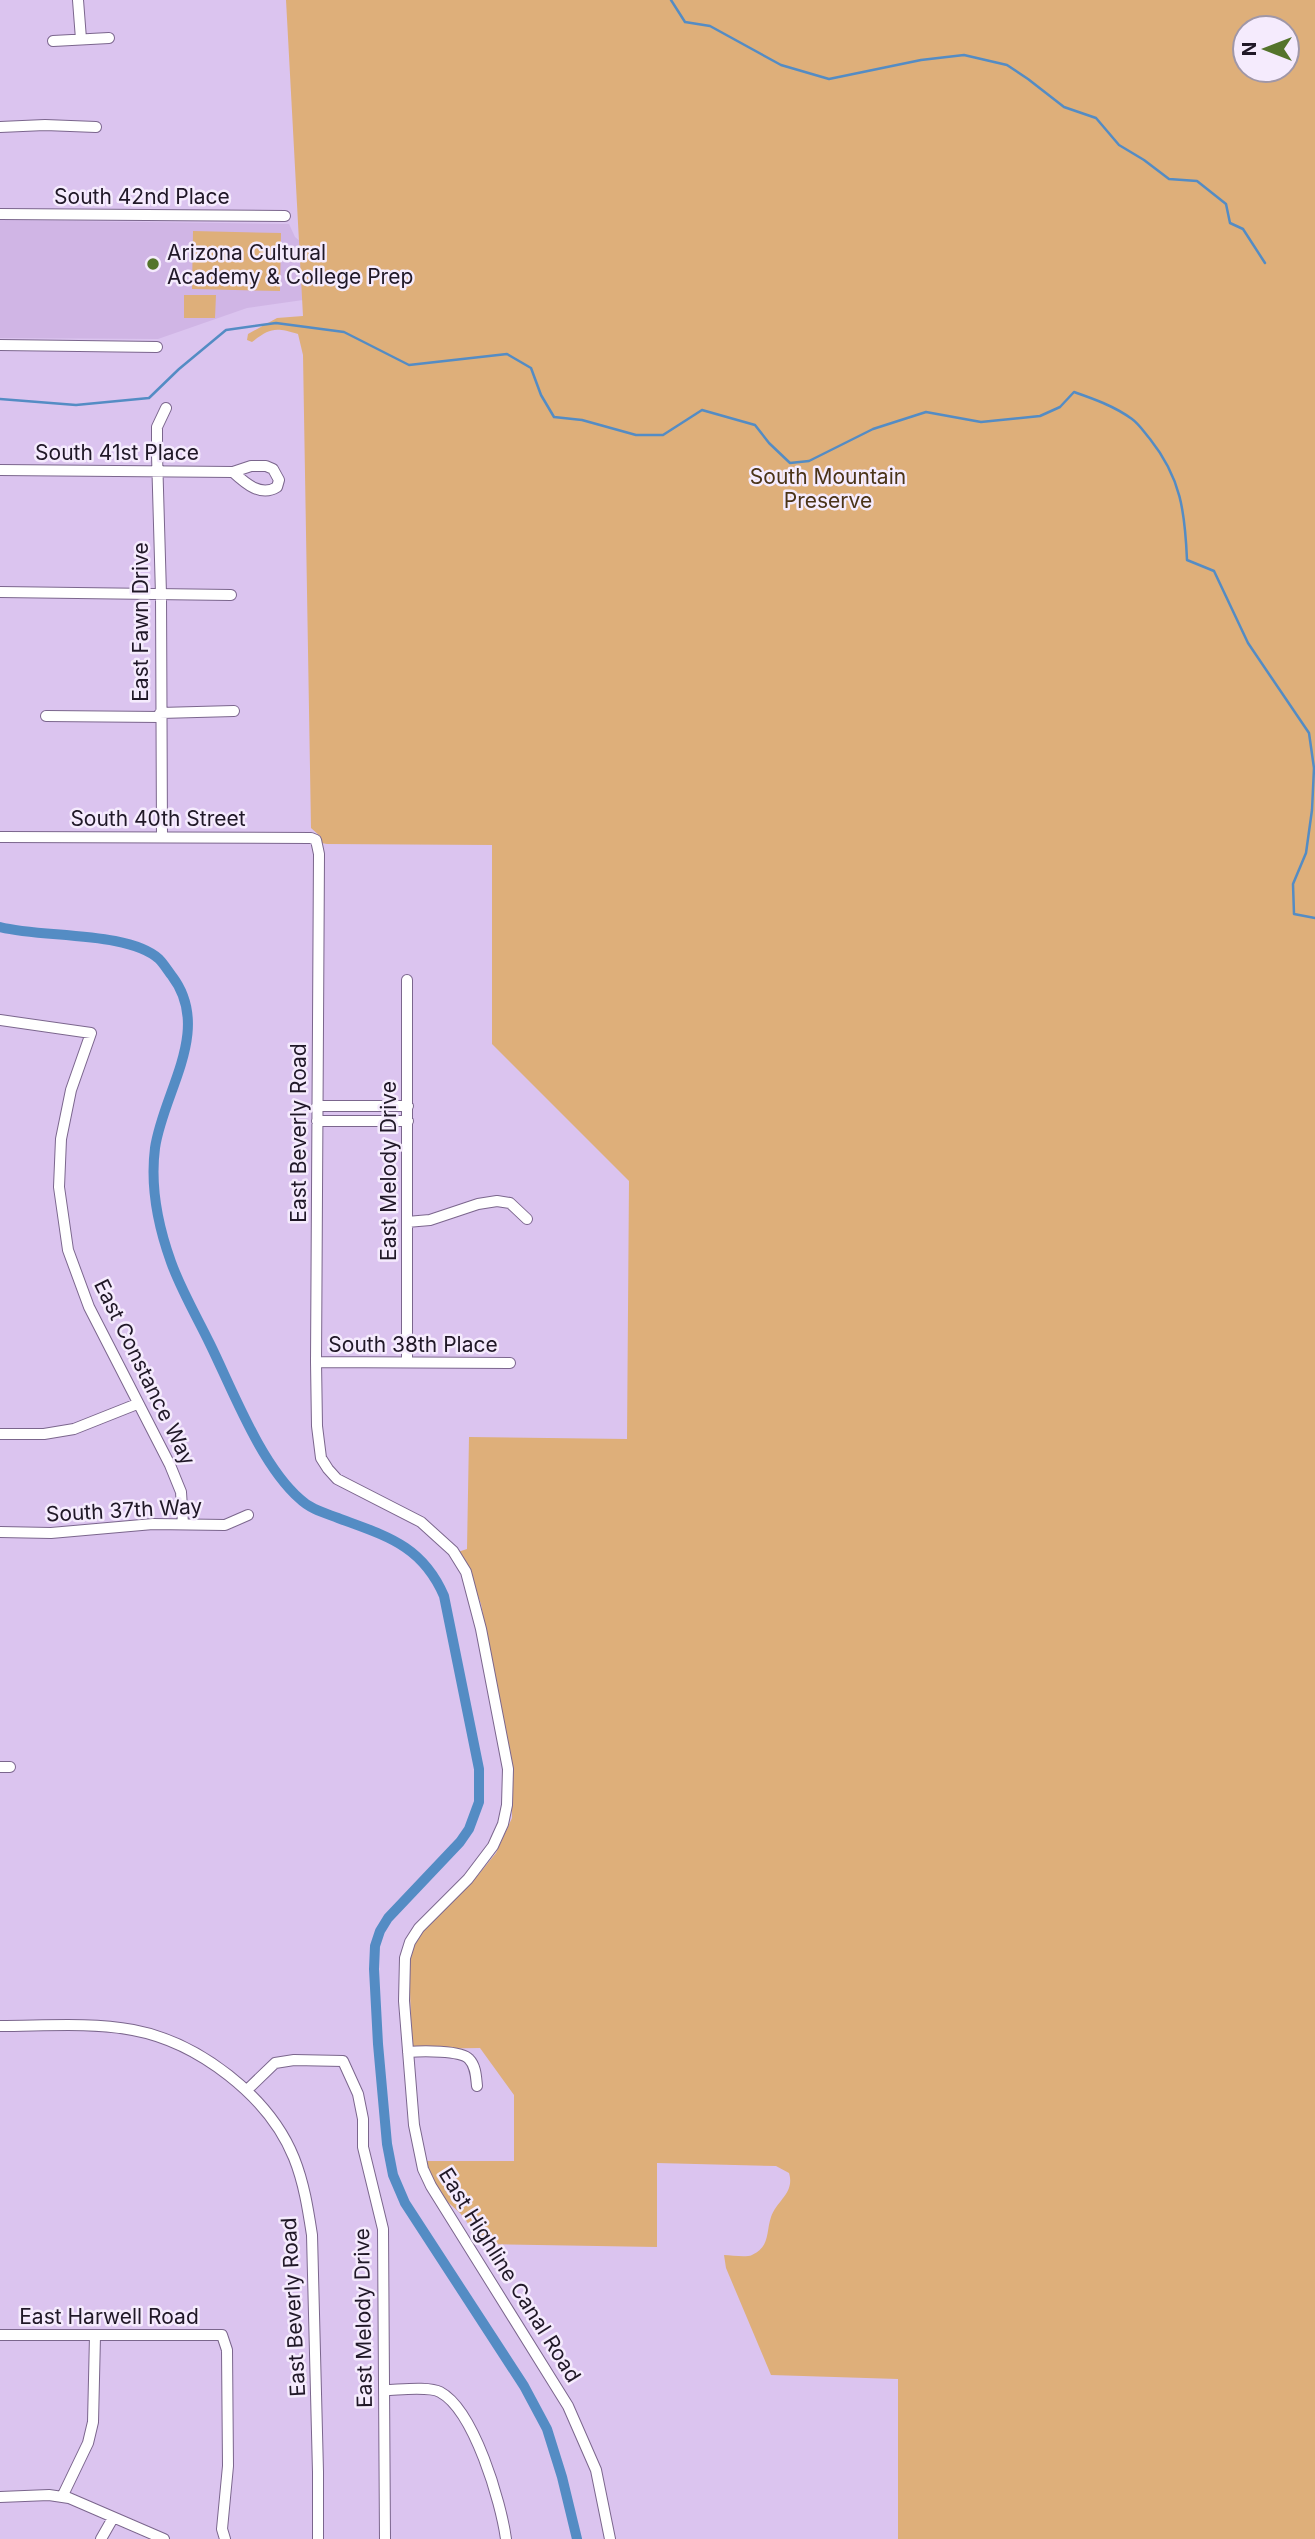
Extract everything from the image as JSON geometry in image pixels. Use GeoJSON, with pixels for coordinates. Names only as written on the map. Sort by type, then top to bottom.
{"type":"FeatureCollection","features":[{"type":"Feature","properties":{"kind":"street"},"geometry":{"type":"LineString","coordinates":[[78,0],[81,39]]}},
{"type":"Feature","properties":{"kind":"street"},"geometry":{"type":"LineString","coordinates":[[53,41],[109,37]]}},
{"type":"Feature","properties":{"kind":"street"},"geometry":{"type":"LineString","coordinates":[[0,127],[96,127]]}},
{"type":"Feature","properties":{"kind":"street","name":"South 42nd Place"},"geometry":{"type":"LineString","coordinates":[[0,214],[285,216]]}},
{"type":"Feature","properties":{"kind":"street"},"geometry":{"type":"LineString","coordinates":[[0,345],[157,347]]}},
{"type":"Feature","properties":{"kind":"street","name":"East Fawn Drive"},"geometry":{"type":"LineString","coordinates":[[162,837],[157,427],[166,408]]}},
{"type":"Feature","properties":{"kind":"street","name":"South 41st Place"},"geometry":{"type":"LineString","coordinates":[[0,470],[233,472]]}},
{"type":"Feature","properties":{"kind":"street"},"geometry":{"type":"LineString","coordinates":[[0,592],[231,595]]}},
{"type":"Feature","properties":{"kind":"street"},"geometry":{"type":"LineString","coordinates":[[46,716],[234,711]]}},
{"type":"Feature","properties":{"kind":"street","name":"South 40th Street"},"geometry":{"type":"LineString","coordinates":[[0,837],[316,840]]}},
{"type":"Feature","properties":{"kind":"street","name":"East Beverly Road"},"geometry":{"type":"LineString","coordinates":[[316,840],[319,854],[317,1426]]}},
{"type":"Feature","properties":{"kind":"street","name":"East Melody Drive"},"geometry":{"type":"LineString","coordinates":[[407,980],[407,1362]]}},
{"type":"Feature","properties":{"kind":"street","name":"East Constance Way"},"geometry":{"type":"LineString","coordinates":[[0,1020],[91,1033],[71,1090],[61,1139],[59,1187],[68,1250],[89,1307],[170,1465],[181,1492],[183,1524]]}},
{"type":"Feature","properties":{"kind":"street"},"geometry":{"type":"LineString","coordinates":[[317,1106],[408,1106]]}},
{"type":"Feature","properties":{"kind":"street"},"geometry":{"type":"LineString","coordinates":[[317,1121],[408,1121]]}},
{"type":"Feature","properties":{"kind":"street"},"geometry":{"type":"LineString","coordinates":[[407,1222],[430,1220],[478,1204],[497,1201],[510,1203],[527,1219]]}},
{"type":"Feature","properties":{"kind":"street","name":"South 38th Place"},"geometry":{"type":"LineString","coordinates":[[316,1362],[510,1363]]}},
{"type":"Feature","properties":{"kind":"street"},"geometry":{"type":"LineString","coordinates":[[0,1434],[44,1434],[74,1429],[138,1404]]}},
{"type":"Feature","properties":{"kind":"street","name":"East Highline Canal Road"},"geometry":{"type":"LineString","coordinates":[[317,1426],[321,1458],[337,1479],[421,1522],[453,1551],[466,1572],[481,1629],[508,1769],[507,1805],[503,1824],[493,1846],[475,1871],[419,1928],[410,1942],[404,1970],[415,2124],[423,2169],[568,2406],[596,2470],[610,2539]]}},
{"type":"Feature","properties":{"kind":"street","name":"South 37th Way"},"geometry":{"type":"LineString","coordinates":[[0,1532],[51,1533],[131,1524],[225,1525],[248,1515]]}},
{"type":"Feature","properties":{"kind":"street","name":"East Beverly Road"},"geometry":{"type":"LineString","coordinates":[[0,2026],[132,2029],[186,2048],[247,2090],[271,2120],[294,2156],[307,2197],[312,2235],[318,2472],[317,2539]]}},
{"type":"Feature","properties":{"kind":"street"},"geometry":{"type":"LineString","coordinates":[[408,2052],[460,2054],[468,2058],[475,2069],[477,2086]]}},
{"type":"Feature","properties":{"kind":"street","name":"East Melody Drive"},"geometry":{"type":"LineString","coordinates":[[247,2090],[275,2063],[294,2060],[344,2061],[358,2094],[363,2119],[363,2147],[383,2229],[384,2539]]}},
{"type":"Feature","properties":{"kind":"street","name":"East Harwell Road"},"geometry":{"type":"LineString","coordinates":[[0,2335],[222,2335],[228,2350],[228,2466],[222,2529],[225,2539]]}},
{"type":"Feature","properties":{"kind":"street"},"geometry":{"type":"LineString","coordinates":[[62,2497],[88,2443],[93,2422],[95,2336]]}},
{"type":"Feature","properties":{"kind":"street"},"geometry":{"type":"LineString","coordinates":[[385,2390],[437,2390],[451,2399],[476,2438],[486,2464],[506,2539]]}},
{"type":"Feature","properties":{"kind":"street"},"geometry":{"type":"LineString","coordinates":[[0,2497],[69,2498],[164,2539]]}},
{"type":"Feature","properties":{"kind":"street"},"geometry":{"type":"LineString","coordinates":[[101,2539],[113,2518]]}},
{"type":"Feature","properties":{"kind":"shaded area","name":"Arizona Cultural Academy & College Prep"},"geometry":{"type":"Polygon","coordinates":[[[0,220],[289,224],[295,237],[307,247],[310,299],[247,308],[158,339],[0,338],[0,220]]]}},
{"type":"Feature","properties":{"kind":"green space","name":"South Mountain Preserve"},"geometry":{"type":"Polygon","coordinates":[[[286,0],[1315,0],[1315,2539],[898,2539],[898,2379],[771,2375],[726,2268],[724,2255],[749,2256],[762,2248],[771,2217],[790,2186],[789,2173],[776,2166],[657,2163],[657,2247],[484,2244],[460,2213],[441,2196],[425,2161],[514,2161],[514,2095],[480,2048],[420,2049],[412,2046],[409,1965],[412,1948],[421,1931],[479,1874],[496,1853],[512,1818],[512,1767],[481,1604],[458,1552],[467,1549],[469,1437],[627,1439],[629,1181],[492,1044],[492,845],[327,844],[321,843],[321,837],[311,828],[303,355],[298,334],[273,330],[252,342],[247,340],[248,334],[277,318],[303,316],[286,0]]]}},
{"type":"Feature","properties":{"kind":"green space"},"geometry":{"type":"Polygon","coordinates":[[[193,231],[281,233],[280,291],[192,289],[193,231]]]}},
{"type":"Feature","properties":{"kind":"green space"},"geometry":{"type":"Polygon","coordinates":[[[184,295],[216,295],[215,318],[184,318],[184,295]]]}},
{"type":"Feature","properties":{"kind":"waterway"},"geometry":{"type":"LineString","coordinates":[[671,0],[685,22],[710,26],[781,65],[829,79],[921,60],[964,55],[1007,65],[1064,107],[1096,118],[1119,145],[1169,179],[1197,181],[1226,204],[1230,223],[1243,229],[1265,263]]}},
{"type":"Feature","properties":{"kind":"waterway"},"geometry":{"type":"LineString","coordinates":[[0,399],[76,405],[149,398],[226,330],[276,323],[344,332],[409,365],[507,354],[531,368],[541,395],[554,417],[582,420],[636,435],[663,435],[702,410],[755,425],[790,463],[809,461],[873,429],[926,412],[981,422],[1040,416],[1060,407],[1074,392],[1096,400],[1135,421],[1160,453],[1175,482],[1183,511],[1187,560],[1214,571],[1248,643],[1309,733],[1314,768],[1312,810],[1306,853],[1293,884],[1294,914],[1315,918]]}},
{"type":"Feature","properties":{"kind":"waterway"},"geometry":{"type":"LineString","coordinates":[[0,927],[106,939],[127,944],[145,950],[159,959],[172,976],[183,997],[188,1018],[187,1039],[160,1127],[155,1148],[154,1177],[162,1234],[179,1283],[260,1447],[286,1485],[313,1508],[401,1545],[425,1565],[444,1596],[479,1769],[479,1802],[469,1829],[460,1842],[388,1918],[375,1946],[378,2044],[387,2144],[393,2175],[405,2203],[524,2386],[547,2429],[577,2539]]}},
{"type":"Feature","properties":{"kind":"place","name":"Arizona Cultural Academy & College Prep"},"geometry":{"type":"Point","coordinates":[153,264]}}]}
